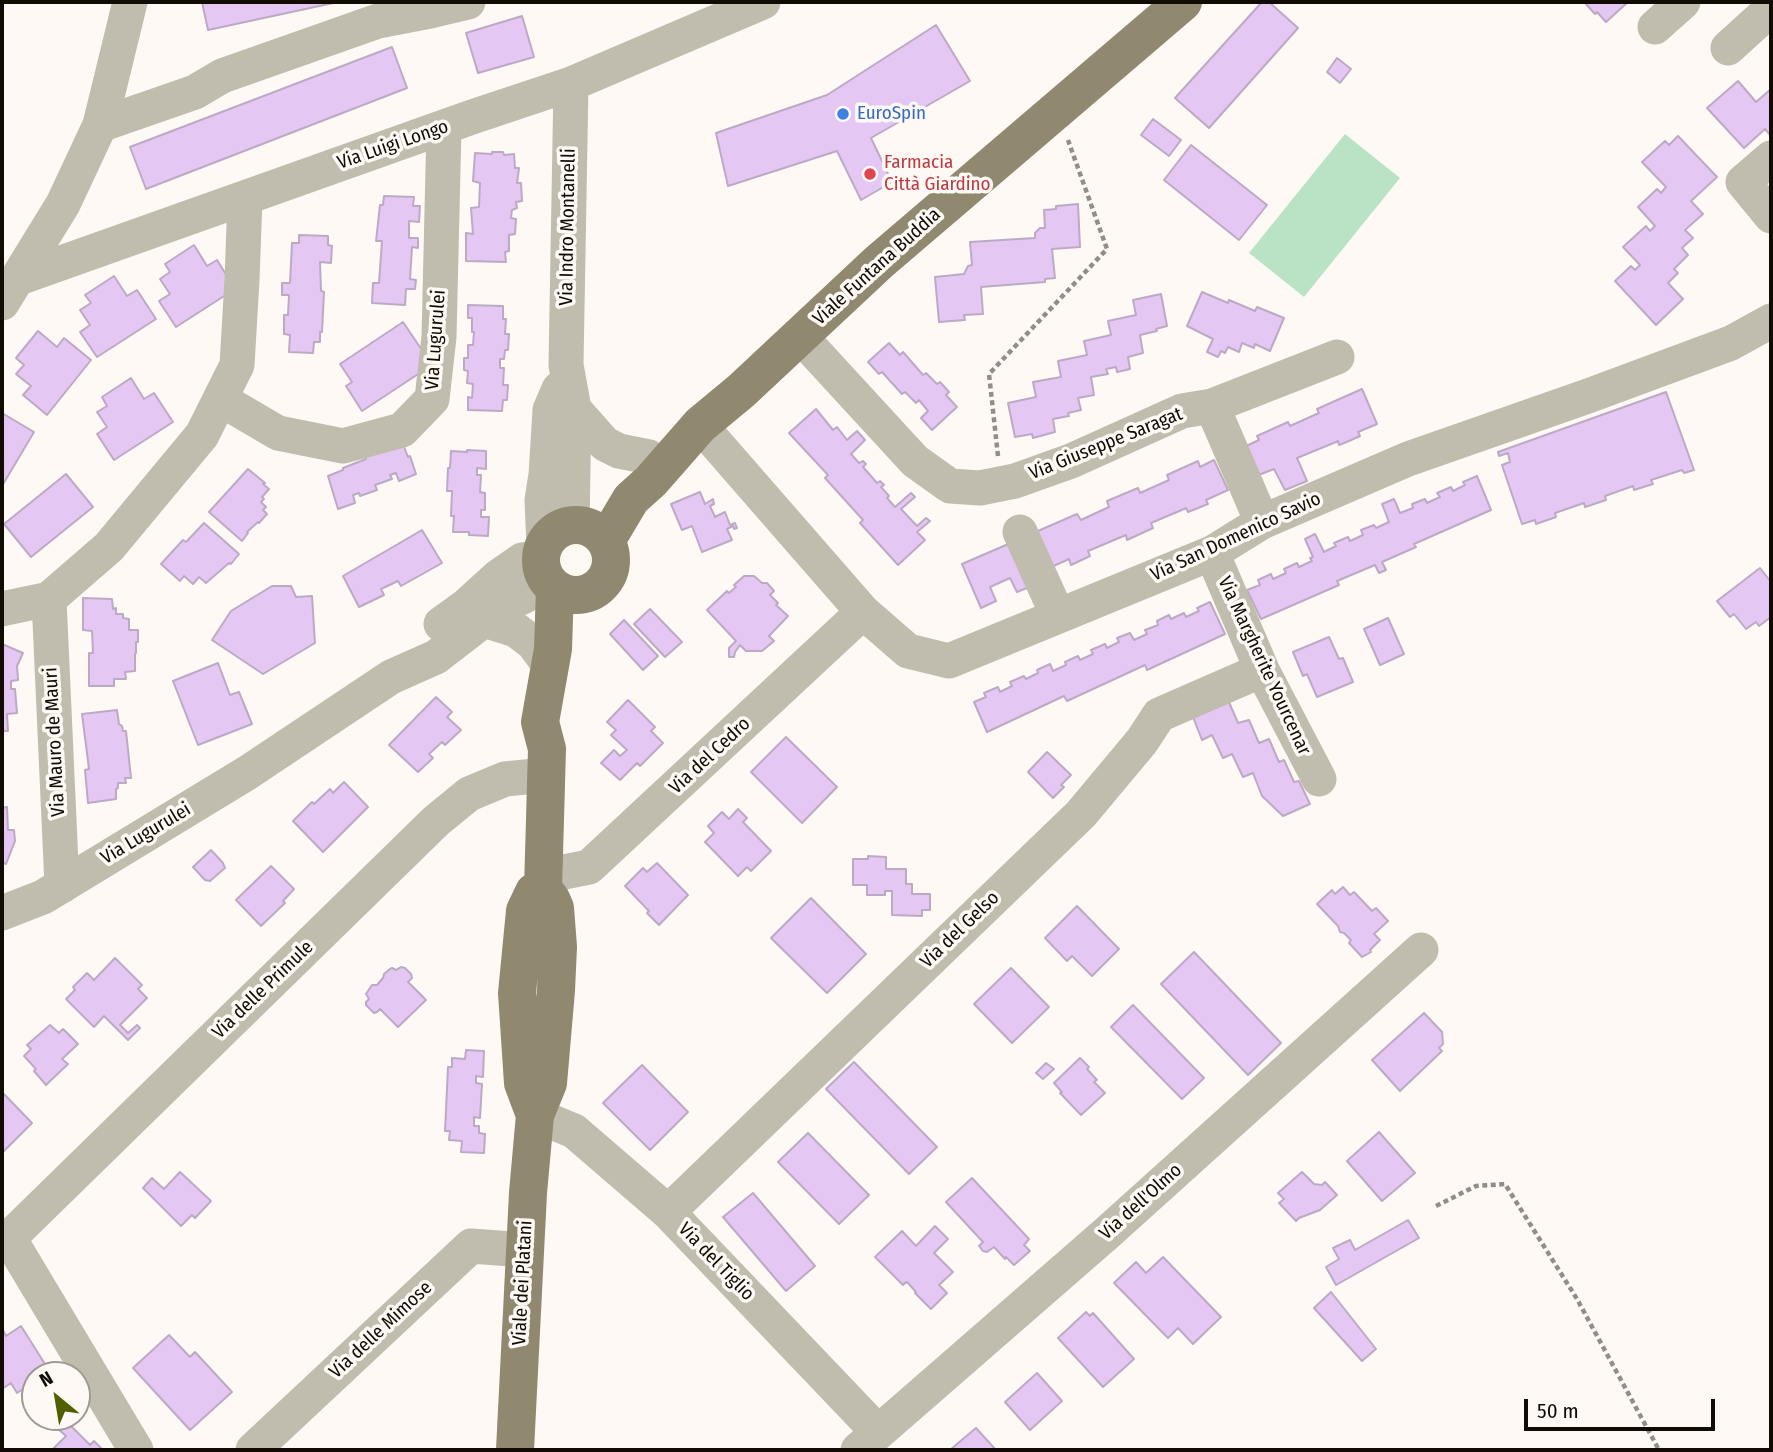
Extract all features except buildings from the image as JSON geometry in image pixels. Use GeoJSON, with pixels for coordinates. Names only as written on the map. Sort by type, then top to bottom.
{"type":"FeatureCollection","features":[{"type":"Feature","properties":{"kind":"main road","name":"Viale Funtana Buddia"},"geometry":{"type":"LineString","coordinates":[[567,557],[651,481],[700,425],[879,262],[1183,2]]}},
{"type":"Feature","properties":{"kind":"main road","name":"Viale Funtana Buddia"},"geometry":{"type":"LineString","coordinates":[[567,557],[595,511],[649,457],[700,425]]}},
{"type":"Feature","properties":{"kind":"main road"},"geometry":{"type":"LineString","coordinates":[[544,882],[546,762],[540,722],[567,557]]}},
{"type":"Feature","properties":{"kind":"main road"},"geometry":{"type":"LineString","coordinates":[[546,762],[565,715],[575,648],[567,557]]}},
{"type":"Feature","properties":{"kind":"main road","name":"Viale dei Platani"},"geometry":{"type":"LineString","coordinates":[[515,1450],[528,1193],[535,1115],[523,1083],[517,993],[525,911],[534,892],[544,882]]}},
{"type":"Feature","properties":{"kind":"street"},"geometry":{"type":"LineString","coordinates":[[10,291],[64,204],[100,125],[130,2]]}},
{"type":"Feature","properties":{"kind":"street"},"geometry":{"type":"LineString","coordinates":[[100,125],[195,92],[222,76],[378,21],[468,2]]}},
{"type":"Feature","properties":{"kind":"street","name":"Via Luigi Longo"},"geometry":{"type":"LineString","coordinates":[[10,291],[245,198],[571,84],[763,2]]}},
{"type":"Feature","properties":{"kind":"street"},"geometry":{"type":"LineString","coordinates":[[1655,27],[1683,2]]}},
{"type":"Feature","properties":{"kind":"street"},"geometry":{"type":"LineString","coordinates":[[1728,48],[1771,9]]}},
{"type":"Feature","properties":{"kind":"street","name":"Via Indro Montanelli"},"geometry":{"type":"LineString","coordinates":[[567,557],[574,409],[566,369],[571,84]]}},
{"type":"Feature","properties":{"kind":"street","name":"Via Lugurulei"},"geometry":{"type":"LineString","coordinates":[[220,399],[278,433],[343,446],[402,430],[432,399],[439,337],[444,127]]}},
{"type":"Feature","properties":{"kind":"street"},"geometry":{"type":"LineString","coordinates":[[1771,158],[1743,182],[1771,216]]}},
{"type":"Feature","properties":{"kind":"street"},"geometry":{"type":"LineString","coordinates":[[2,609],[49,599],[109,547],[202,435],[237,365],[245,198]]}},
{"type":"Feature","properties":{"kind":"street","name":"Via San Domenico Savio"},"geometry":{"type":"LineString","coordinates":[[700,425],[863,612],[908,652],[949,661],[1212,553],[1262,522],[1408,459],[1731,343],[1771,321]]}},
{"type":"Feature","properties":{"kind":"street","name":"Via Giuseppe Saragat"},"geometry":{"type":"LineString","coordinates":[[800,336],[915,461],[950,486],[980,488],[1015,481],[1071,461],[1182,411],[1212,406],[1337,357]]}},
{"type":"Feature","properties":{"kind":"street","name":"Via Indro Montanelli"},"geometry":{"type":"LineString","coordinates":[[566,369],[550,410],[547,475],[542,500],[567,557]]}},
{"type":"Feature","properties":{"kind":"street"},"geometry":{"type":"LineString","coordinates":[[1212,406],[1262,522]]}},
{"type":"Feature","properties":{"kind":"street"},"geometry":{"type":"LineString","coordinates":[[574,409],[605,444],[619,451],[649,457]]}},
{"type":"Feature","properties":{"kind":"street"},"geometry":{"type":"LineString","coordinates":[[1020,532],[1058,616]]}},
{"type":"Feature","properties":{"kind":"street","name":"Via Margherite Yourcenar"},"geometry":{"type":"LineString","coordinates":[[1212,553],[1262,670],[1319,779]]}},
{"type":"Feature","properties":{"kind":"street","name":"Via Lugurulei"},"geometry":{"type":"LineString","coordinates":[[2,913],[43,897],[62,886],[247,773],[391,677],[436,657],[567,557]]}},
{"type":"Feature","properties":{"kind":"street","name":"Via Lugurulei"},"geometry":{"type":"LineString","coordinates":[[391,677],[418,641],[522,560],[567,557]]}},
{"type":"Feature","properties":{"kind":"street","name":"Via Mauro de Mauri"},"geometry":{"type":"LineString","coordinates":[[49,599],[62,886]]}},
{"type":"Feature","properties":{"kind":"street","name":"Via del Cedro"},"geometry":{"type":"LineString","coordinates":[[544,882],[589,867],[863,612]]}},
{"type":"Feature","properties":{"kind":"street"},"geometry":{"type":"LineString","coordinates":[[484,620],[516,630],[533,643],[550,666]]}},
{"type":"Feature","properties":{"kind":"street","name":"Via del Gelso"},"geometry":{"type":"LineString","coordinates":[[668,1212],[1080,814],[1142,741],[1159,715],[1262,670]]}},
{"type":"Feature","properties":{"kind":"street","name":"Via delle Primule"},"geometry":{"type":"LineString","coordinates":[[5,1241],[436,821],[469,794],[546,762]]}},
{"type":"Feature","properties":{"kind":"street","name":"Via dell'Olmo"},"geometry":{"type":"LineString","coordinates":[[868,1441],[1107,1233],[1421,950]]}},
{"type":"Feature","properties":{"kind":"street","name":"Via del Tiglio"},"geometry":{"type":"LineString","coordinates":[[535,1115],[574,1131],[668,1212],[868,1441]]}},
{"type":"Feature","properties":{"kind":"street"},"geometry":{"type":"LineString","coordinates":[[5,1241],[136,1450]]}},
{"type":"Feature","properties":{"kind":"street","name":"Via delle Mimose"},"geometry":{"type":"LineString","coordinates":[[253,1450],[471,1246],[525,1250]]}},
{"type":"Feature","properties":{"kind":"path","name":"Via Giuseppe Saragat"},"geometry":{"type":"LineString","coordinates":[[1001,484],[989,374],[1107,249],[1057,110]]}},
{"type":"Feature","properties":{"kind":"path"},"geometry":{"type":"LineString","coordinates":[[1436,1206],[1476,1186],[1505,1184],[1577,1299],[1659,1450]]}},
{"type":"Feature","properties":{"kind":"green space"},"geometry":{"type":"Polygon","coordinates":[[[1345,134],[1400,178],[1304,297],[1249,253],[1345,134]]]}},
{"type":"Feature","properties":{"kind":"place","name":"EuroSpin"},"geometry":{"type":"Point","coordinates":[843,114]}},
{"type":"Feature","properties":{"kind":"place","name":"Farmacia Città Giardino"},"geometry":{"type":"Point","coordinates":[870,174]}}]}
